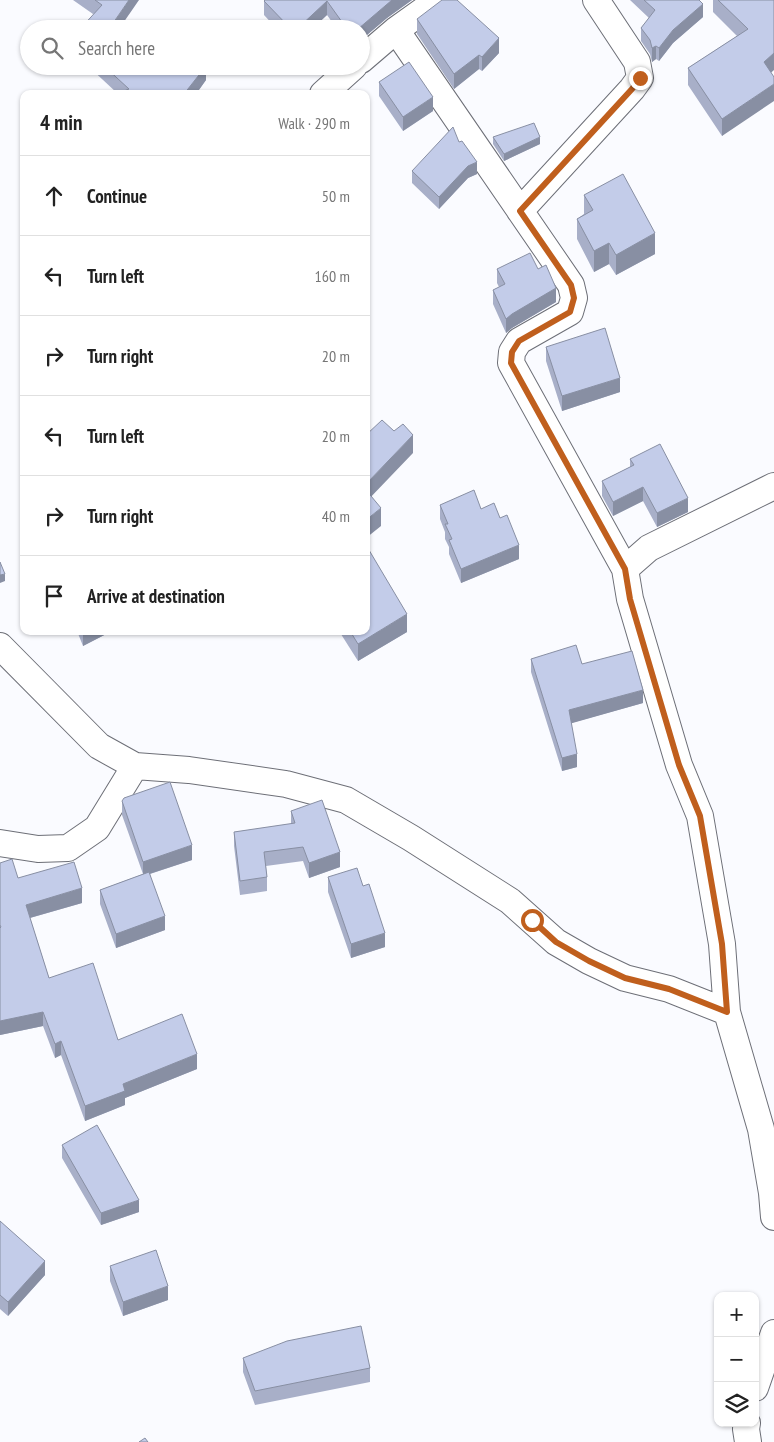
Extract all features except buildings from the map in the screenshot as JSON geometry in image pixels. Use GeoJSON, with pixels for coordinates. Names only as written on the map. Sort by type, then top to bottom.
{"type":"FeatureCollection","features":[{"type":"Feature","properties":{"kind":"street"},"geometry":{"type":"LineString","coordinates":[[370,52],[396,30],[438,0]]}},
{"type":"Feature","properties":{"kind":"street"},"geometry":{"type":"LineString","coordinates":[[520,211],[640,78],[637,62],[596,0]]}},
{"type":"Feature","properties":{"kind":"street"},"geometry":{"type":"LineString","coordinates":[[396,30],[571,285],[574,298],[570,312],[519,341],[512,352],[511,363],[625,569],[630,599],[679,765],[700,816],[722,944],[727,1012],[761,1129],[772,1193],[774,1217]]}},
{"type":"Feature","properties":{"kind":"street"},"geometry":{"type":"LineString","coordinates":[[327,90],[344,75]]}},
{"type":"Feature","properties":{"kind":"street"},"geometry":{"type":"LineString","coordinates":[[625,569],[649,548],[774,486]]}},
{"type":"Feature","properties":{"kind":"street"},"geometry":{"type":"LineString","coordinates":[[0,646],[99,746],[135,766],[189,770],[286,784],[346,800],[411,838],[510,901],[556,942],[589,961],[625,978],[669,989],[727,1012]]}},
{"type":"Feature","properties":{"kind":"street"},"geometry":{"type":"LineString","coordinates":[[0,843],[38,849],[68,848],[98,828],[135,766]]}},
{"type":"Feature","properties":{"kind":"street"},"geometry":{"type":"LineString","coordinates":[[757,1382],[774,1332]]}},
{"type":"Feature","properties":{"kind":"street"},"geometry":{"type":"LineString","coordinates":[[746,1427],[748,1442]]}},
{"type":"Feature","properties":{"kind":"route"},"geometry":{"type":"LineString","coordinates":[[532,920],[556,942],[589,961],[625,978],[669,989],[696,998],[727,1012],[722,944],[700,816],[679,765],[630,599],[625,569],[511,363],[512,352],[519,341],[570,312],[574,298],[571,285],[520,211],[640,78]]}}]}
